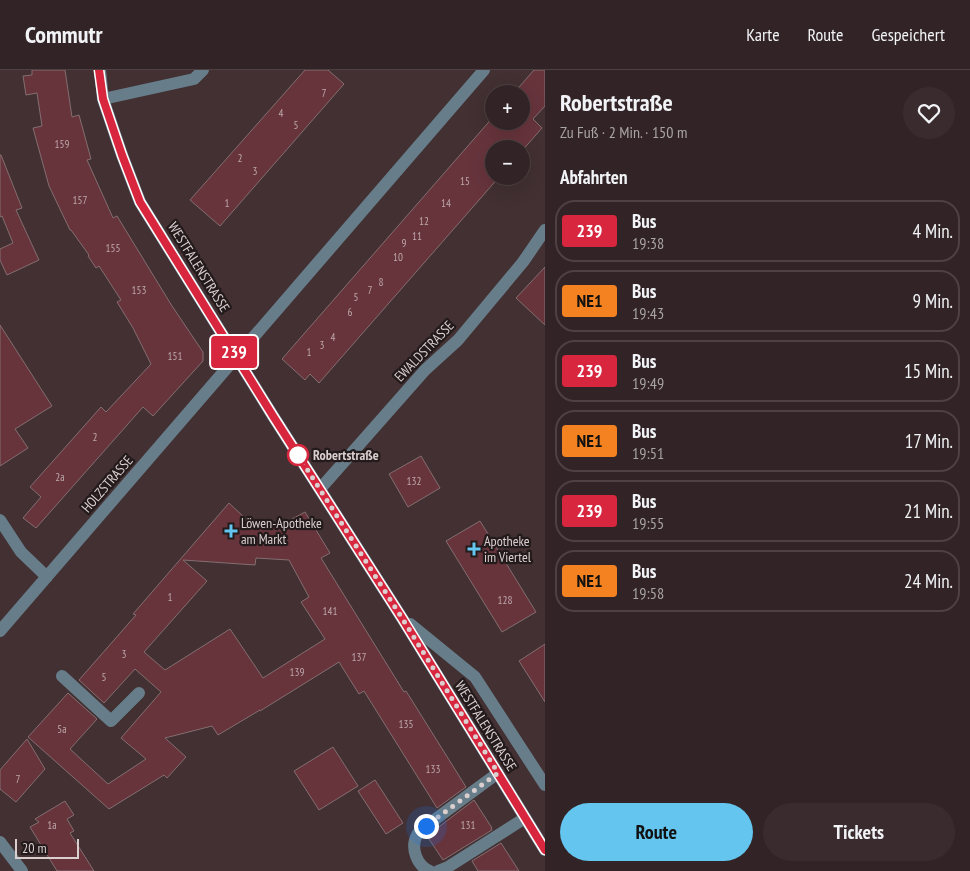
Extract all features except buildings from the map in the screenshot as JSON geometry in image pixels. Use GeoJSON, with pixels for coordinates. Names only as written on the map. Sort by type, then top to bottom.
{"type":"FeatureCollection","features":[{"type":"Feature","properties":{"kind":"street","name":"WESTFALENSTRASSE"},"geometry":{"type":"LineString","coordinates":[[100,70],[103,99],[140,202],[273,416],[402,618],[545,850]]}},
{"type":"Feature","properties":{"kind":"street"},"geometry":{"type":"LineString","coordinates":[[103,99],[194,79],[203,70]]}},
{"type":"Feature","properties":{"kind":"street"},"geometry":{"type":"LineString","coordinates":[[237,356],[484,70]]}},
{"type":"Feature","properties":{"kind":"street","name":"EWALDSTRASSE"},"geometry":{"type":"LineString","coordinates":[[320,489],[425,370],[458,340],[524,262],[545,230]]}},
{"type":"Feature","properties":{"kind":"street","name":"HOLZSTRASSE"},"geometry":{"type":"LineString","coordinates":[[0,631],[237,356]]}},
{"type":"Feature","properties":{"kind":"street"},"geometry":{"type":"LineString","coordinates":[[0,520],[21,552],[47,577]]}},
{"type":"Feature","properties":{"kind":"street","name":"WESTFALENSTRASSE"},"geometry":{"type":"LineString","coordinates":[[402,618],[476,677],[545,785]]}},
{"type":"Feature","properties":{"kind":"street"},"geometry":{"type":"LineString","coordinates":[[62,676],[111,721],[138,693]]}},
{"type":"Feature","properties":{"kind":"street"},"geometry":{"type":"LineString","coordinates":[[430,871],[421,865],[416,856],[414,843],[417,834],[498,773]]}},
{"type":"Feature","properties":{"kind":"street"},"geometry":{"type":"LineString","coordinates":[[438,871],[448,867],[526,818]]}},
{"type":"Feature","properties":{"kind":"street"},"geometry":{"type":"LineString","coordinates":[[0,842],[22,871]]}},
{"type":"Feature","properties":{"kind":"bus line","name":"239"},"geometry":{"type":"LineString","coordinates":[[99,70],[103,99],[140,202],[273,416],[402,618],[545,850]]}},
{"type":"Feature","properties":{"kind":"place","name":"Robertstraße"},"geometry":{"type":"Point","coordinates":[298,455]}},
{"type":"Feature","properties":{"kind":"place","name":"Löwen-Apotheke am Markt"},"geometry":{"type":"Point","coordinates":[231,531]}},
{"type":"Feature","properties":{"kind":"place","name":"Apotheke im Viertel"},"geometry":{"type":"Point","coordinates":[474,549]}},
{"type":"Feature","properties":{"kind":"route"},"geometry":{"type":"LineString","coordinates":[[298,455],[498,773],[426,826]]}}]}
